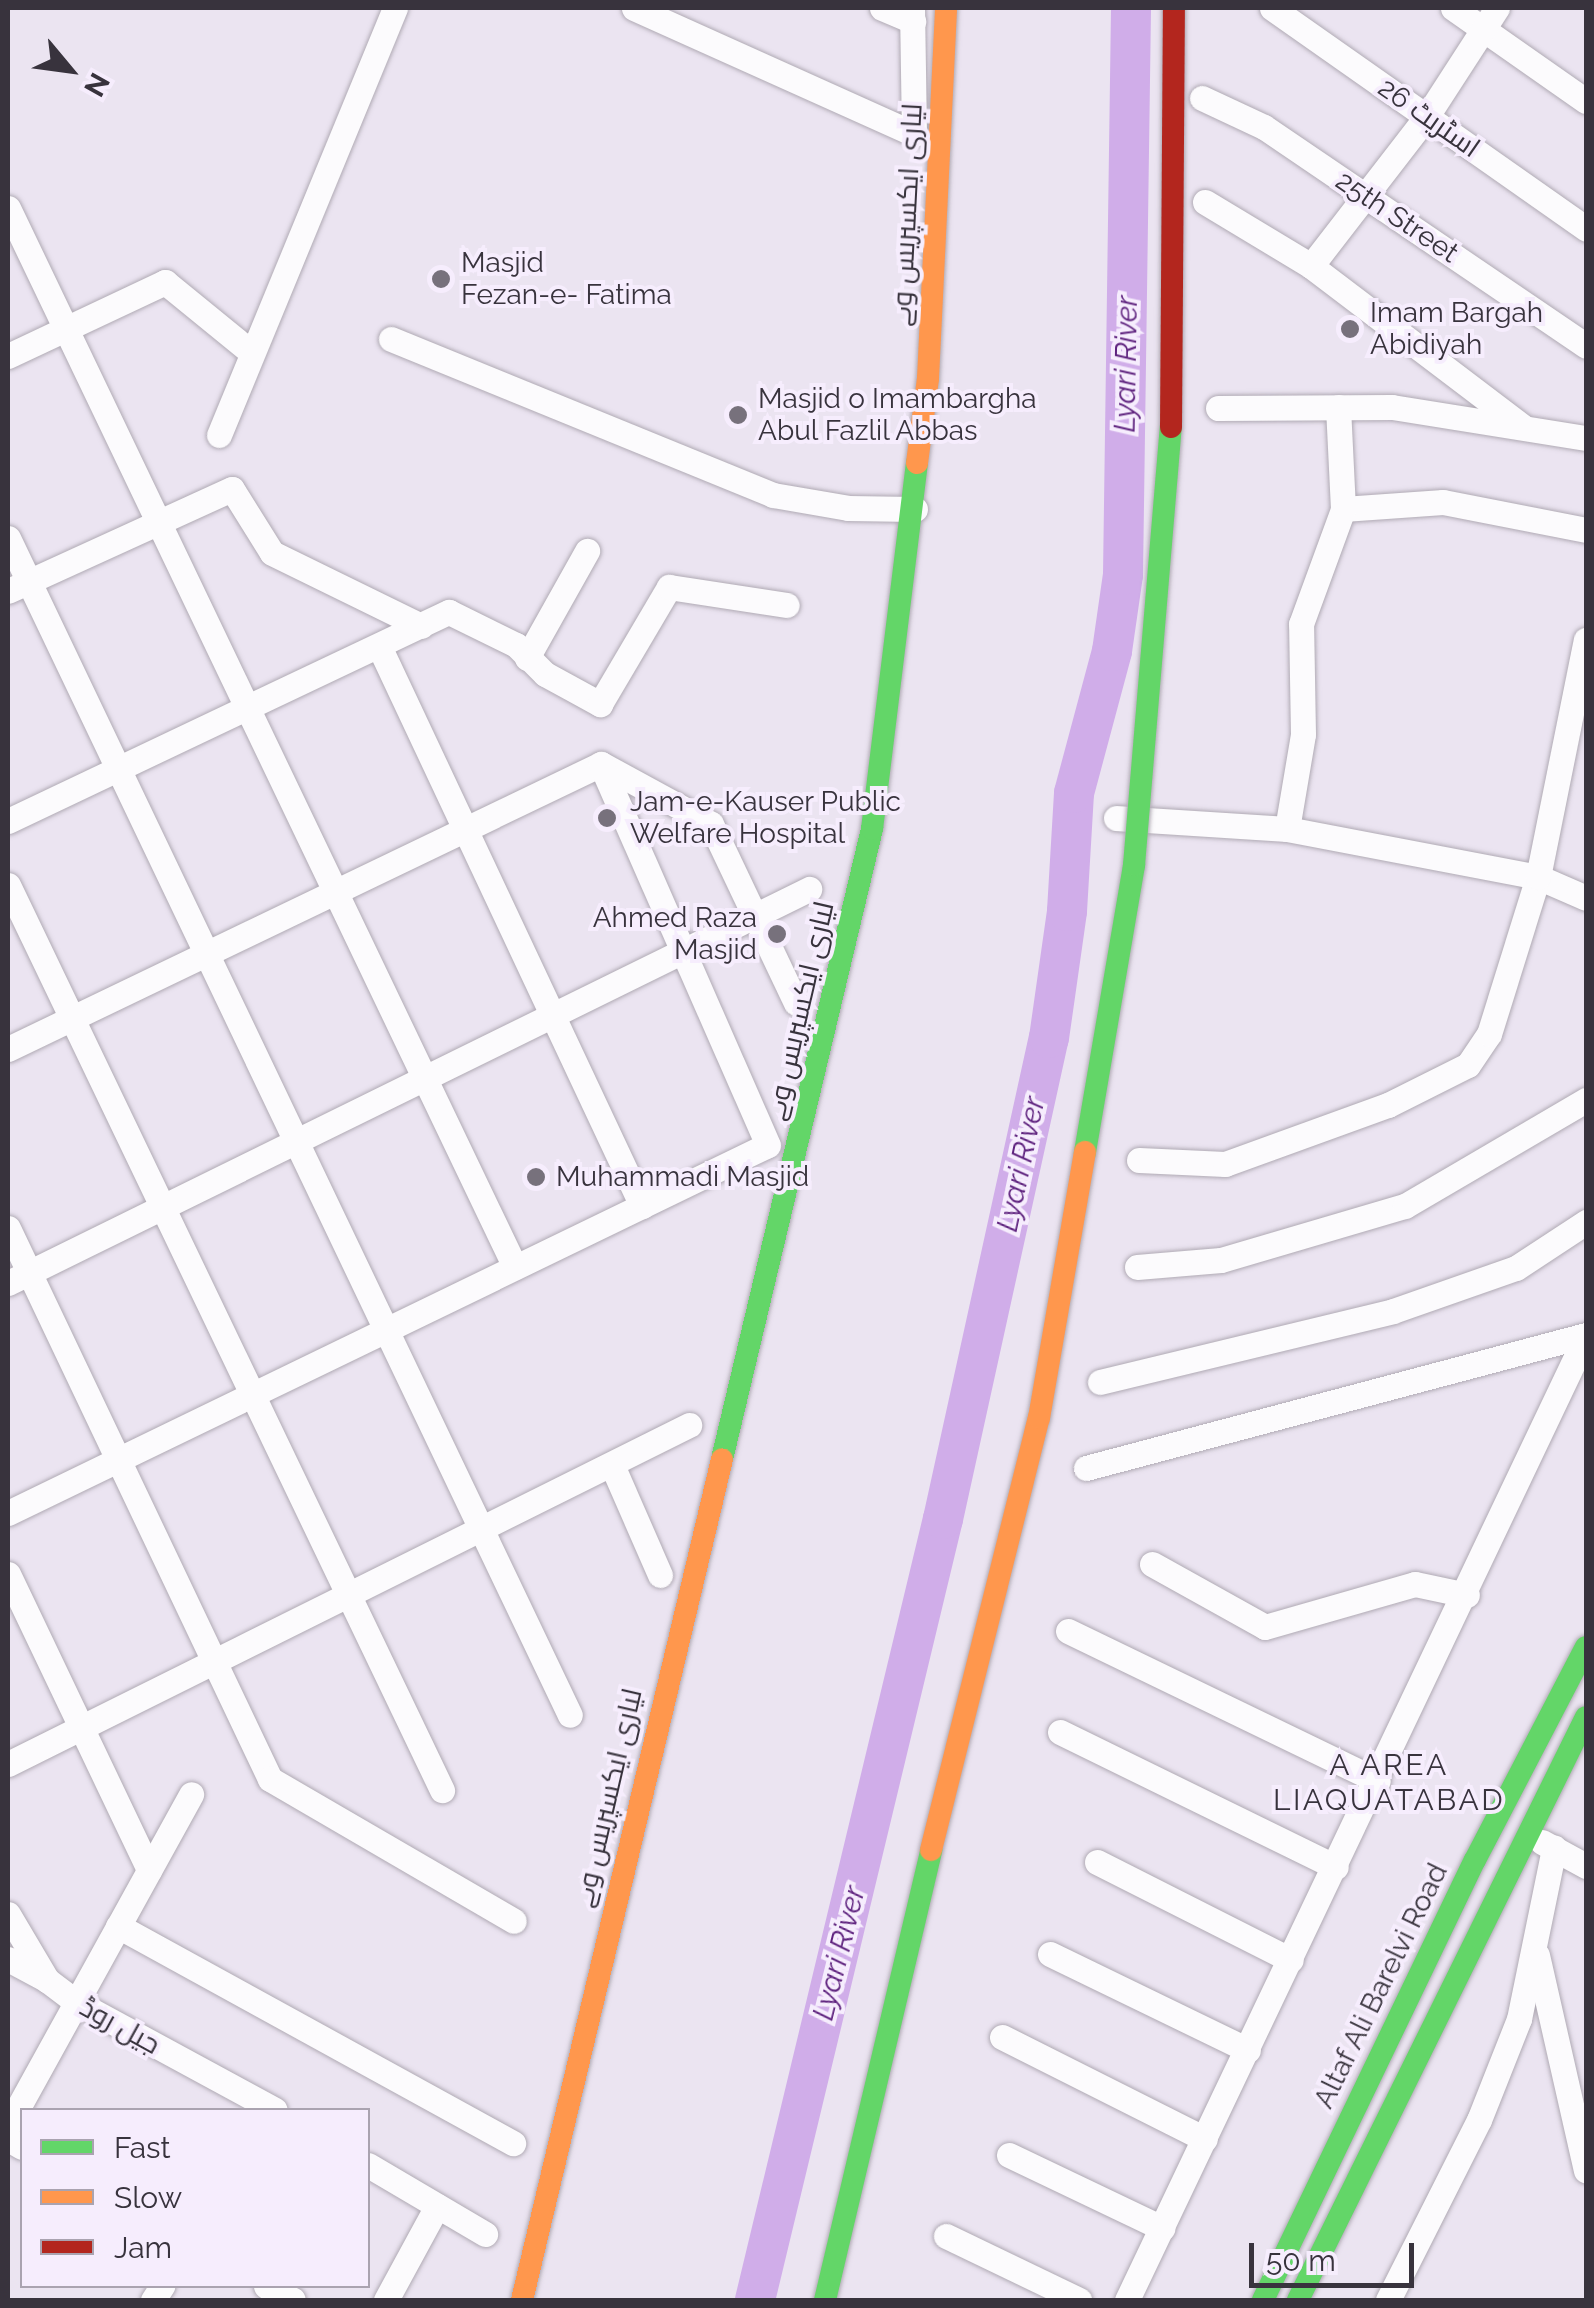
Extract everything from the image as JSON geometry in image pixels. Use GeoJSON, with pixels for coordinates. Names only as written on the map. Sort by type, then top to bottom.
{"type":"FeatureCollection","features":[{"type":"Feature","properties":{"kind":"main road","name":"لیاری ایکسپریس وے"},"geometry":{"type":"LineString","coordinates":[[522,2300],[856,904],[915,509],[936,281],[946,8]]}},
{"type":"Feature","properties":{"kind":"main road"},"geometry":{"type":"LineString","coordinates":[[826,2300],[847,2188],[1038,1418],[1134,865],[1166,527],[1176,317],[1174,8]]}},
{"type":"Feature","properties":{"kind":"main road","name":"Altaf Ali Barelvi Road"},"geometry":{"type":"LineString","coordinates":[[1263,2300],[1496,1819],[1586,1647]]}},
{"type":"Feature","properties":{"kind":"main road"},"geometry":{"type":"LineString","coordinates":[[1298,2300],[1586,1716]]}},
{"type":"Feature","properties":{"kind":"street"},"geometry":{"type":"LineString","coordinates":[[218,435],[395,8]]}},
{"type":"Feature","properties":{"kind":"street"},"geometry":{"type":"LineString","coordinates":[[634,8],[914,134],[913,14],[882,8]]}},
{"type":"Feature","properties":{"kind":"street","name":"اسٹریٹ 26"},"geometry":{"type":"LineString","coordinates":[[1272,8],[1586,229]]}},
{"type":"Feature","properties":{"kind":"street"},"geometry":{"type":"LineString","coordinates":[[1453,8],[1489,17],[1586,101]]}},
{"type":"Feature","properties":{"kind":"street"},"geometry":{"type":"LineString","coordinates":[[1311,266],[1427,116],[1489,17]]}},
{"type":"Feature","properties":{"kind":"street","name":"25th Street"},"geometry":{"type":"LineString","coordinates":[[1202,98],[1264,127],[1586,346]]}},
{"type":"Feature","properties":{"kind":"street"},"geometry":{"type":"LineString","coordinates":[[1205,202],[1311,266],[1523,427]]}},
{"type":"Feature","properties":{"kind":"street"},"geometry":{"type":"LineString","coordinates":[[8,208],[515,1267]]}},
{"type":"Feature","properties":{"kind":"street"},"geometry":{"type":"LineString","coordinates":[[8,356],[64,326],[165,282],[252,353]]}},
{"type":"Feature","properties":{"kind":"street"},"geometry":{"type":"LineString","coordinates":[[391,339],[773,496],[848,508],[915,509]]}},
{"type":"Feature","properties":{"kind":"street"},"geometry":{"type":"LineString","coordinates":[[1218,408],[1392,407],[1586,438]]}},
{"type":"Feature","properties":{"kind":"street"},"geometry":{"type":"LineString","coordinates":[[1287,829],[1302,734],[1301,624],[1343,509],[1338,408]]}},
{"type":"Feature","properties":{"kind":"street"},"geometry":{"type":"LineString","coordinates":[[18,586],[232,489],[272,553],[420,626]]}},
{"type":"Feature","properties":{"kind":"street"},"geometry":{"type":"LineString","coordinates":[[1343,509],[1443,502],[1586,530]]}},
{"type":"Feature","properties":{"kind":"street"},"geometry":{"type":"LineString","coordinates":[[8,538],[18,586],[114,771],[570,1715]]}},
{"type":"Feature","properties":{"kind":"street"},"geometry":{"type":"LineString","coordinates":[[526,658],[587,552]]}},
{"type":"Feature","properties":{"kind":"street"},"geometry":{"type":"LineString","coordinates":[[8,821],[449,612],[516,645],[526,658],[600,704],[669,586],[786,605]]}},
{"type":"Feature","properties":{"kind":"street"},"geometry":{"type":"LineString","coordinates":[[1139,1160],[1224,1164],[1388,1105],[1468,1065],[1489,1034],[1538,876],[1586,640]]}},
{"type":"Feature","properties":{"kind":"street"},"geometry":{"type":"LineString","coordinates":[[379,646],[642,1206]]}},
{"type":"Feature","properties":{"kind":"street"},"geometry":{"type":"LineString","coordinates":[[8,1049],[601,764]]}},
{"type":"Feature","properties":{"kind":"street"},"geometry":{"type":"LineString","coordinates":[[601,764],[711,824],[752,918],[796,1003]]}},
{"type":"Feature","properties":{"kind":"street"},"geometry":{"type":"LineString","coordinates":[[8,1513],[768,1145],[680,954],[601,764]]}},
{"type":"Feature","properties":{"kind":"street"},"geometry":{"type":"LineString","coordinates":[[1116,818],[1287,829],[1538,876],[1586,898]]}},
{"type":"Feature","properties":{"kind":"street"},"geometry":{"type":"LineString","coordinates":[[8,885],[442,1790]]}},
{"type":"Feature","properties":{"kind":"street"},"geometry":{"type":"LineString","coordinates":[[18,1278],[809,889]]}},
{"type":"Feature","properties":{"kind":"street"},"geometry":{"type":"LineString","coordinates":[[1138,1266],[1222,1260],[1404,1206],[1586,1100]]}},
{"type":"Feature","properties":{"kind":"street"},"geometry":{"type":"LineString","coordinates":[[1100,1382],[1393,1311],[1516,1268],[1586,1222]]}},
{"type":"Feature","properties":{"kind":"street"},"geometry":{"type":"LineString","coordinates":[[8,1228],[18,1278],[118,1460],[270,1779],[514,1921]]}},
{"type":"Feature","properties":{"kind":"street"},"geometry":{"type":"LineString","coordinates":[[1086,1468],[1586,1336]]}},
{"type":"Feature","properties":{"kind":"street"},"geometry":{"type":"LineString","coordinates":[[1127,2300],[1467,1595],[1586,1336]]}},
{"type":"Feature","properties":{"kind":"street"},"geometry":{"type":"LineString","coordinates":[[8,1764],[690,1426]]}},
{"type":"Feature","properties":{"kind":"street"},"geometry":{"type":"LineString","coordinates":[[612,1465],[660,1575]]}},
{"type":"Feature","properties":{"kind":"street"},"geometry":{"type":"LineString","coordinates":[[1152,1564],[1265,1627],[1415,1584],[1467,1595]]}},
{"type":"Feature","properties":{"kind":"street"},"geometry":{"type":"LineString","coordinates":[[8,1574],[149,1870]]}},
{"type":"Feature","properties":{"kind":"street"},"geometry":{"type":"LineString","coordinates":[[1068,1631],[1378,1780]]}},
{"type":"Feature","properties":{"kind":"street"},"geometry":{"type":"LineString","coordinates":[[1060,1732],[1336,1867]]}},
{"type":"Feature","properties":{"kind":"street"},"geometry":{"type":"LineString","coordinates":[[8,2126],[191,1794]]}},
{"type":"Feature","properties":{"kind":"street"},"geometry":{"type":"LineString","coordinates":[[1496,1819],[1586,1866]]}},
{"type":"Feature","properties":{"kind":"street"},"geometry":{"type":"LineString","coordinates":[[1388,2300],[1479,2120],[1519,2019],[1554,1848]]}},
{"type":"Feature","properties":{"kind":"street"},"geometry":{"type":"LineString","coordinates":[[1098,1862],[1291,1960]]}},
{"type":"Feature","properties":{"kind":"street","name":"جیل روڈ"},"geometry":{"type":"LineString","coordinates":[[8,1914],[47,1980],[76,2002],[266,2108]]}},
{"type":"Feature","properties":{"kind":"street"},"geometry":{"type":"LineString","coordinates":[[118,1926],[513,2144]]}},
{"type":"Feature","properties":{"kind":"street"},"geometry":{"type":"LineString","coordinates":[[1534,1945],[1586,2170]]}},
{"type":"Feature","properties":{"kind":"street"},"geometry":{"type":"LineString","coordinates":[[1050,1954],[1248,2050]]}},
{"type":"Feature","properties":{"kind":"street"},"geometry":{"type":"LineString","coordinates":[[8,1959],[47,1980]]}},
{"type":"Feature","properties":{"kind":"street"},"geometry":{"type":"LineString","coordinates":[[1002,2037],[1205,2139]]}},
{"type":"Feature","properties":{"kind":"street"},"geometry":{"type":"LineString","coordinates":[[1009,2154],[1162,2228]]}},
{"type":"Feature","properties":{"kind":"street"},"geometry":{"type":"LineString","coordinates":[[370,2166],[485,2234]]}},
{"type":"Feature","properties":{"kind":"street"},"geometry":{"type":"LineString","coordinates":[[386,2300],[438,2206]]}},
{"type":"Feature","properties":{"kind":"street"},"geometry":{"type":"LineString","coordinates":[[946,2236],[1079,2300]]}},
{"type":"Feature","properties":{"kind":"street"},"geometry":{"type":"LineString","coordinates":[[270,2288],[293,2300]]}},
{"type":"Feature","properties":{"kind":"waterway","name":"Lyari River"},"geometry":{"type":"LineString","coordinates":[[755,2300],[943,1519],[1049,1038],[1067,911],[1074,793],[1112,651],[1123,575],[1131,8]]}},
{"type":"Feature","properties":{"kind":"traffic: fast"},"geometry":{"type":"LineString","coordinates":[[1085,1152],[1134,865],[1171,427]]}},
{"type":"Feature","properties":{"kind":"traffic: fast"},"geometry":{"type":"LineString","coordinates":[[722,1459],[872,829],[917,463]]}},
{"type":"Feature","properties":{"kind":"traffic: fast"},"geometry":{"type":"LineString","coordinates":[[1263,2300],[1475,1860],[1586,1647]]}},
{"type":"Feature","properties":{"kind":"traffic: fast"},"geometry":{"type":"LineString","coordinates":[[1298,2300],[1586,1717]]}},
{"type":"Feature","properties":{"kind":"traffic: fast"},"geometry":{"type":"LineString","coordinates":[[825,2300],[931,1850]]}},
{"type":"Feature","properties":{"kind":"traffic: slow"},"geometry":{"type":"LineString","coordinates":[[917,463],[928,378],[946,8]]}},
{"type":"Feature","properties":{"kind":"traffic: slow"},"geometry":{"type":"LineString","coordinates":[[931,1850],[1039,1418],[1085,1152]]}},
{"type":"Feature","properties":{"kind":"traffic: slow"},"geometry":{"type":"LineString","coordinates":[[522,2300],[722,1459]]}},
{"type":"Feature","properties":{"kind":"traffic: jam"},"geometry":{"type":"LineString","coordinates":[[1171,427],[1174,8]]}},
{"type":"Feature","properties":{"kind":"place","name":"Masjid Fezan-e- Fatima"},"geometry":{"type":"Point","coordinates":[441,279]}},
{"type":"Feature","properties":{"kind":"place","name":"Imam Bargah Abidiyah"},"geometry":{"type":"Point","coordinates":[1350,329]}},
{"type":"Feature","properties":{"kind":"place","name":"Masjid o Imambargha Abul Fazlil Abbas"},"geometry":{"type":"Point","coordinates":[738,415]}},
{"type":"Feature","properties":{"kind":"place","name":"Jam-e-Kauser Public Welfare Hospital"},"geometry":{"type":"Point","coordinates":[607,818]}},
{"type":"Feature","properties":{"kind":"place","name":"Ahmed Raza Masjid"},"geometry":{"type":"Point","coordinates":[777,934]}},
{"type":"Feature","properties":{"kind":"place","name":"Muhammadi Masjid"},"geometry":{"type":"Point","coordinates":[536,1177]}},
{"type":"Feature","properties":{"kind":"district","name":"A AREA LIAQUATABAD"},"geometry":{"type":"Point","coordinates":[1389,1782]}}]}
